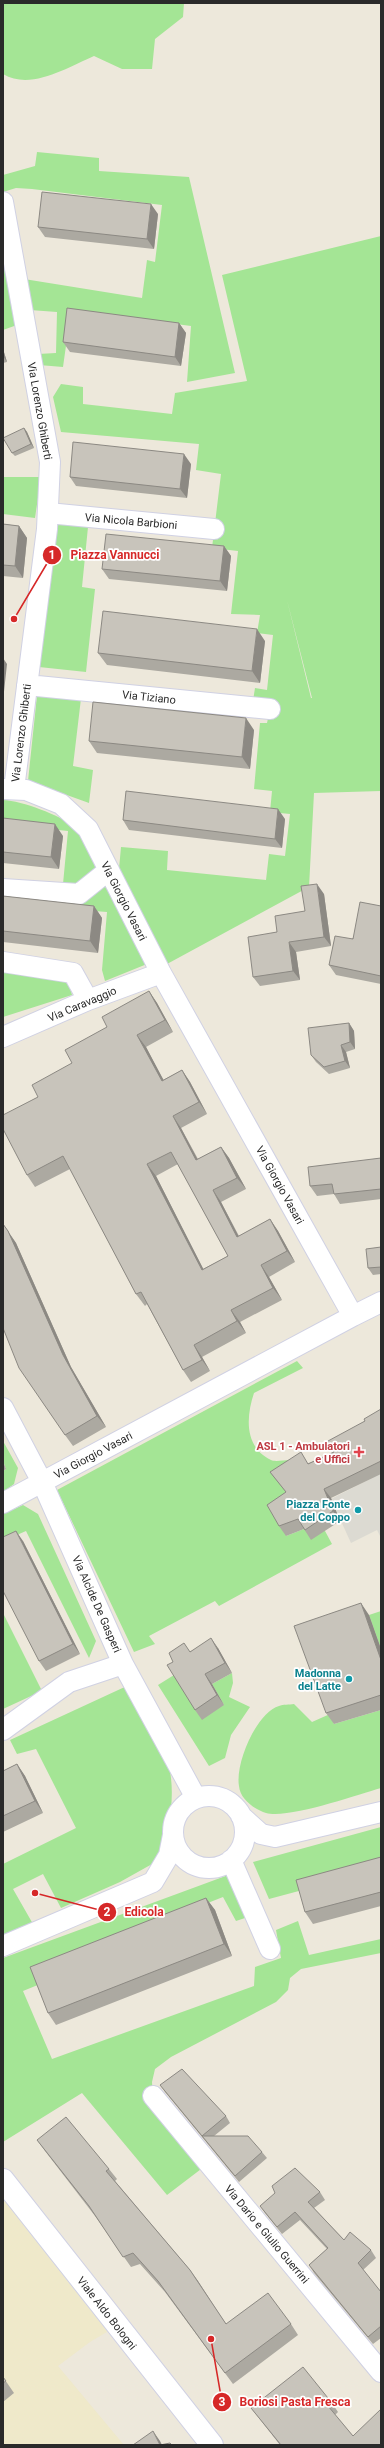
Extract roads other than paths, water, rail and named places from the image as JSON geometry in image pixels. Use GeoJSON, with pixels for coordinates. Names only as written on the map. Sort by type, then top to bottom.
{"type":"FeatureCollection","features":[{"type":"Feature","properties":{"kind":"main road","name":"Viale Aldo Bologni"},"geometry":{"type":"LineString","coordinates":[[3,2180],[212,2445]]}},
{"type":"Feature","properties":{"kind":"street","name":"Via Lorenzo Ghiberti"},"geometry":{"type":"LineString","coordinates":[[3,202],[50,462],[48,513],[27,685],[8,789]]}},
{"type":"Feature","properties":{"kind":"street","name":"Via Nicola Barbioni"},"geometry":{"type":"LineString","coordinates":[[48,513],[214,529]]}},
{"type":"Feature","properties":{"kind":"street","name":"Via Tiziano"},"geometry":{"type":"LineString","coordinates":[[27,685],[270,709]]}},
{"type":"Feature","properties":{"kind":"street","name":"Via Giorgio Vasari"},"geometry":{"type":"LineString","coordinates":[[3,1502],[353,1316],[161,973],[88,829],[61,804],[26,790],[8,789]]}},
{"type":"Feature","properties":{"kind":"street"},"geometry":{"type":"LineString","coordinates":[[3,889],[79,894],[109,870]]}},
{"type":"Feature","properties":{"kind":"street"},"geometry":{"type":"LineString","coordinates":[[3,962],[73,973],[88,1000]]}},
{"type":"Feature","properties":{"kind":"street","name":"Via Caravaggio"},"geometry":{"type":"LineString","coordinates":[[3,1037],[88,1000],[161,973]]}},
{"type":"Feature","properties":{"kind":"street"},"geometry":{"type":"LineString","coordinates":[[353,1316],[381,1302]]}},
{"type":"Feature","properties":{"kind":"street","name":"Via Alcide De Gasperi"},"geometry":{"type":"LineString","coordinates":[[3,1408],[42,1482],[123,1664],[196,1798]]}},
{"type":"Feature","properties":{"kind":"street"},"geometry":{"type":"LineString","coordinates":[[3,1730],[69,1682],[123,1664]]}},
{"type":"Feature","properties":{"kind":"street"},"geometry":{"type":"LineString","coordinates":[[153,1882],[169,1856],[174,1824],[178,1813],[185,1804],[196,1798],[212,1796],[224,1799],[234,1806],[241,1816],[261,1834],[275,1837]]}},
{"type":"Feature","properties":{"kind":"street"},"geometry":{"type":"LineString","coordinates":[[3,1946],[153,1882],[173,1866],[195,1865],[214,1867],[275,1837],[381,1812]]}},
{"type":"Feature","properties":{"kind":"street"},"geometry":{"type":"LineString","coordinates":[[241,1816],[245,1834],[234,1856],[270,1949]]}},
{"type":"Feature","properties":{"kind":"street"},"geometry":{"type":"LineString","coordinates":[[173,1835],[180,1853],[195,1865]]}},
{"type":"Feature","properties":{"kind":"street","name":"Via Dario e Giulio Guerrini"},"geometry":{"type":"LineString","coordinates":[[153,2096],[381,2372]]}},
{"type":"Feature","properties":{"kind":"place","name":"Piazza Vannucci"},"geometry":{"type":"Point","coordinates":[14,619]}},
{"type":"Feature","properties":{"kind":"place","name":"ASL 1 - Ambulatori e Uffici"},"geometry":{"type":"Point","coordinates":[359,1452]}},
{"type":"Feature","properties":{"kind":"place","name":"Piazza Fonte del Coppo"},"geometry":{"type":"Point","coordinates":[358,1510]}},
{"type":"Feature","properties":{"kind":"place","name":"Madonna del Latte"},"geometry":{"type":"Point","coordinates":[349,1679]}},
{"type":"Feature","properties":{"kind":"place","name":"Edicola"},"geometry":{"type":"Point","coordinates":[35,1893]}},
{"type":"Feature","properties":{"kind":"place","name":"Boriosi Pasta Fresca"},"geometry":{"type":"Point","coordinates":[211,2339]}}]}
